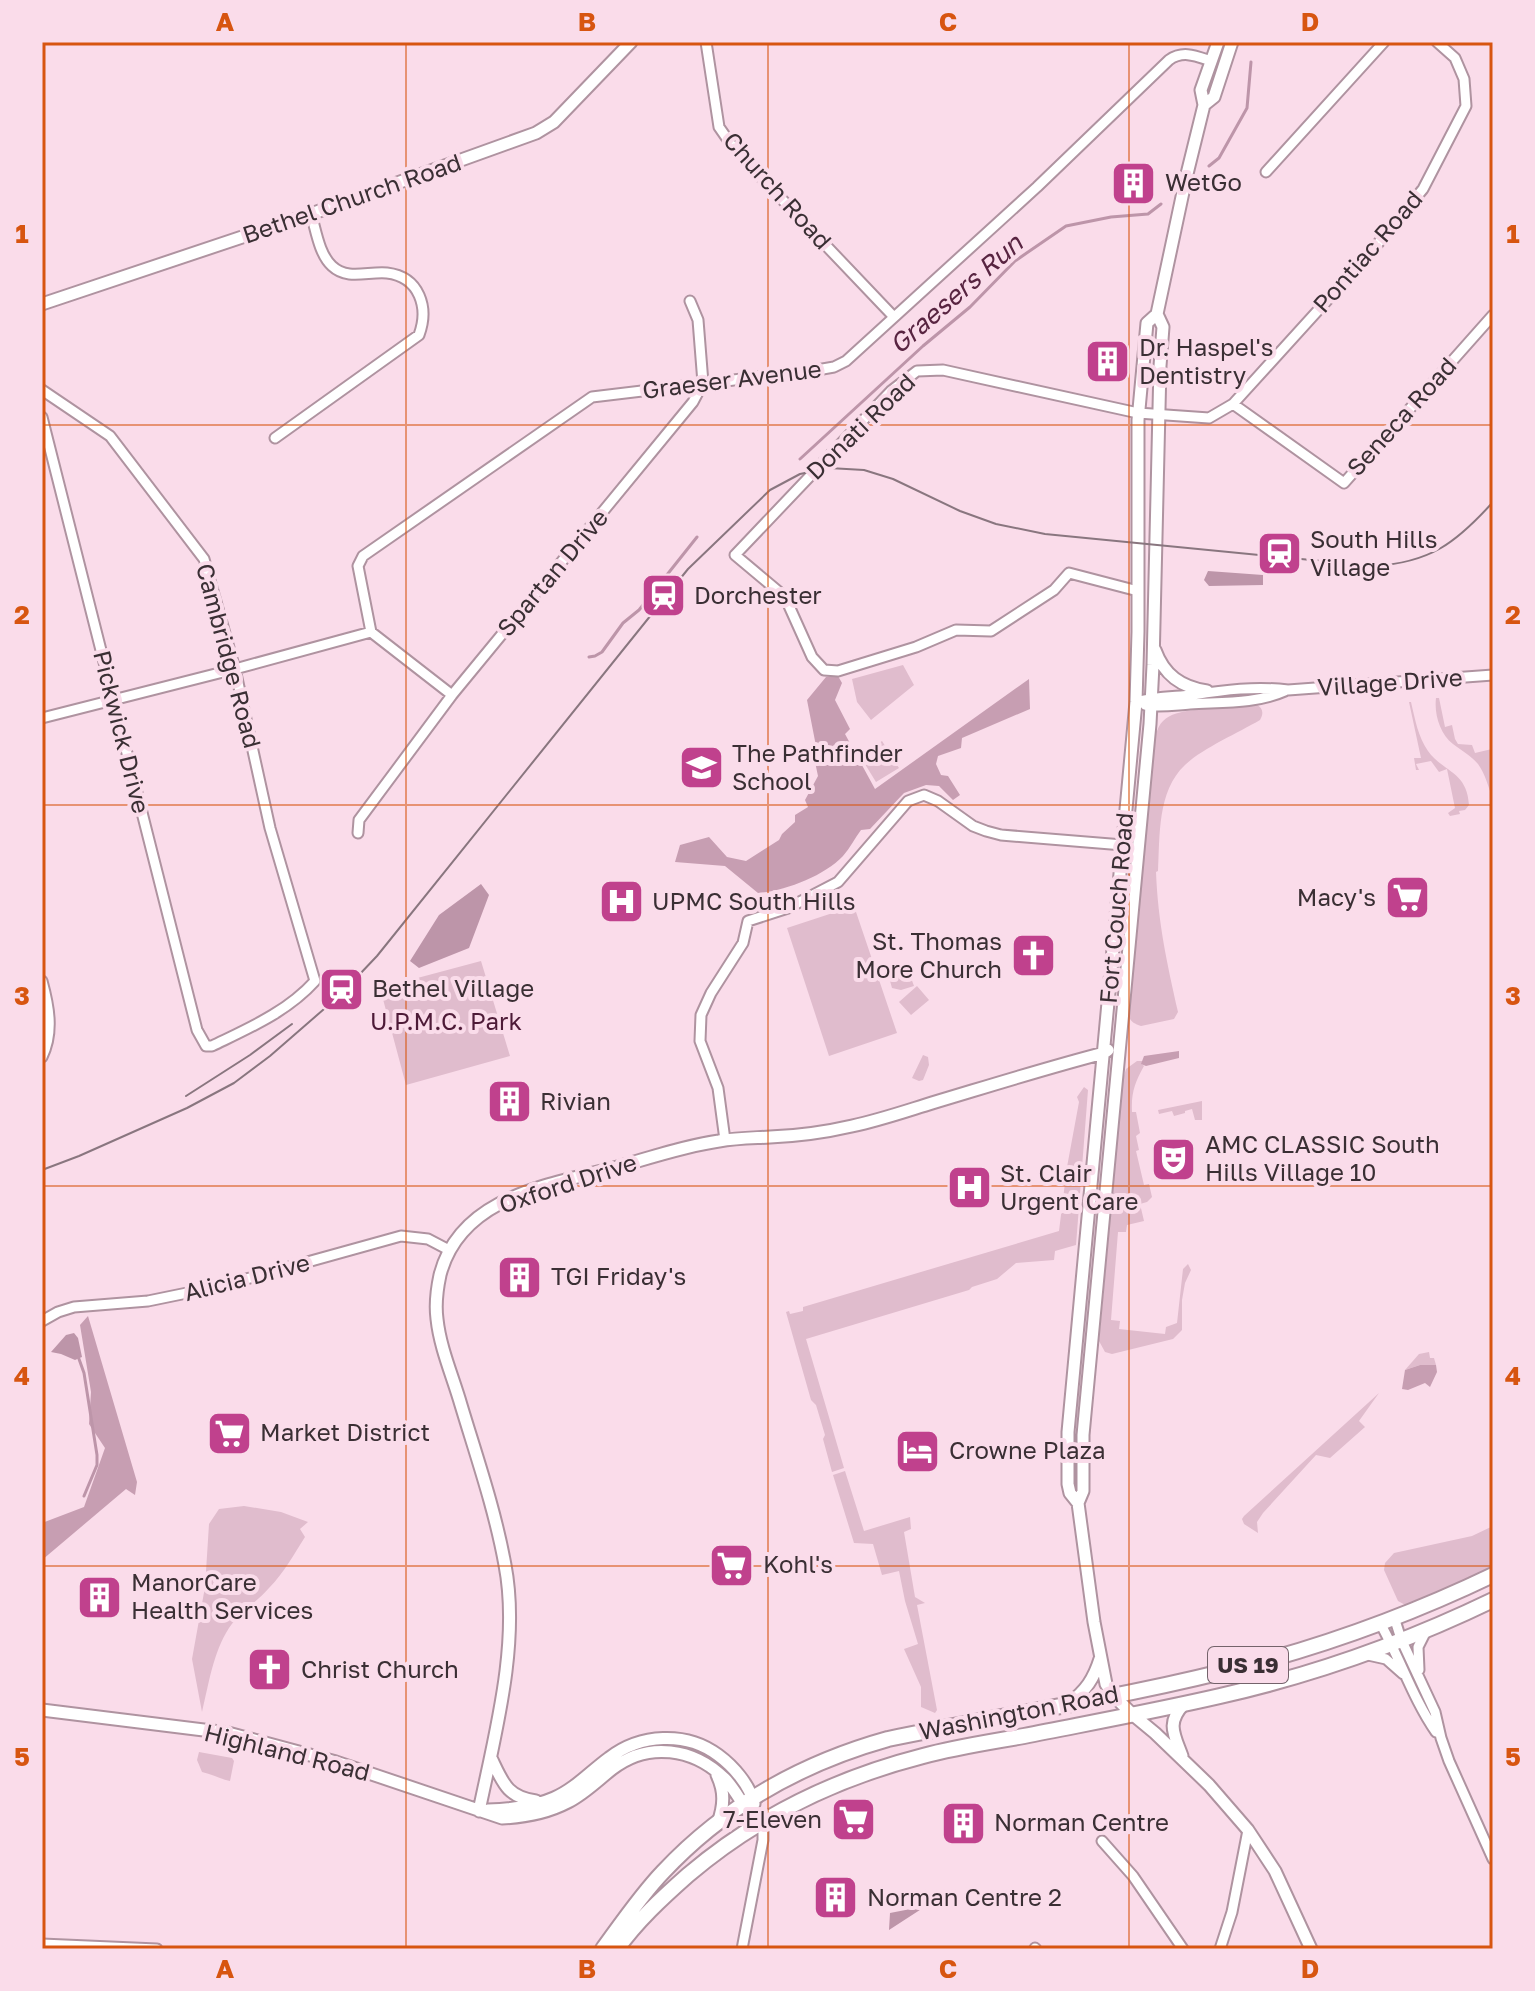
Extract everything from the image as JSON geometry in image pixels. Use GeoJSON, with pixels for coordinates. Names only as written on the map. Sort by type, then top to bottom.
{"type":"FeatureCollection","features":[{"type":"Feature","properties":{"kind":"main road","name":"Washington Road"},"geometry":{"type":"LineString","coordinates":[[603,1949],[664,1871],[718,1823],[793,1774],[852,1749],[1248,1665],[1337,1639],[1493,1575]]}},
{"type":"Feature","properties":{"kind":"main road","name":"Washington Road"},"geometry":{"type":"LineString","coordinates":[[617,1949],[638,1923],[702,1864],[759,1823],[845,1781],[900,1762],[952,1749],[1184,1704],[1270,1683],[1361,1655],[1493,1600]]}},
{"type":"Feature","properties":{"kind":"street","name":"Bethel Church Road"},"geometry":{"type":"LineString","coordinates":[[42,304],[311,214],[536,133],[554,122],[631,42]]}},
{"type":"Feature","properties":{"kind":"street","name":"Church Road"},"geometry":{"type":"LineString","coordinates":[[706,42],[719,127],[735,150],[894,317]]}},
{"type":"Feature","properties":{"kind":"street","name":"Fort Couch Road"},"geometry":{"type":"LineString","coordinates":[[1218,42],[1201,90],[1204,105],[1157,314],[1147,323],[1138,413],[1136,702],[1068,1432],[1068,1484],[1070,1493],[1078,1503],[1106,1684],[1132,1714],[1209,1785],[1248,1830],[1275,1871],[1311,1949]]}},
{"type":"Feature","properties":{"kind":"street","name":"Fort Couch Road"},"geometry":{"type":"LineString","coordinates":[[1204,105],[1214,97],[1232,42]]}},
{"type":"Feature","properties":{"kind":"street"},"geometry":{"type":"LineString","coordinates":[[1266,172],[1384,42]]}},
{"type":"Feature","properties":{"kind":"street","name":"Pontiac Road"},"geometry":{"type":"LineString","coordinates":[[1233,404],[1371,252],[1423,189],[1466,106],[1464,79],[1455,58],[1437,42]]}},
{"type":"Feature","properties":{"kind":"street","name":"Graeser Avenue"},"geometry":{"type":"LineString","coordinates":[[371,632],[358,566],[363,556],[592,397],[834,367],[846,361],[1037,187],[1169,60],[1191,54],[1211,61]]}},
{"type":"Feature","properties":{"kind":"street"},"geometry":{"type":"LineString","coordinates":[[275,438],[419,335],[424,323],[419,295],[400,277],[387,273],[352,275],[340,272],[331,265],[325,258],[311,214]]}},
{"type":"Feature","properties":{"kind":"street"},"geometry":{"type":"LineString","coordinates":[[690,301],[698,320],[703,383]]}},
{"type":"Feature","properties":{"kind":"street","name":"Fort Couch Road"},"geometry":{"type":"LineString","coordinates":[[1078,1503],[1083,1491],[1083,1435],[1151,702],[1163,327],[1157,314]]}},
{"type":"Feature","properties":{"kind":"street","name":"Seneca Road"},"geometry":{"type":"LineString","coordinates":[[1233,404],[1344,483],[1493,315]]}},
{"type":"Feature","properties":{"kind":"street","name":"Donati Road"},"geometry":{"type":"LineString","coordinates":[[1138,591],[1069,573],[1054,590],[991,631],[956,630],[916,647],[838,671],[824,670],[812,657],[785,597],[735,555],[891,391],[917,371],[943,370],[1138,413],[1209,418],[1233,404]]}},
{"type":"Feature","properties":{"kind":"street","name":"Spartan Drive"},"geometry":{"type":"LineString","coordinates":[[358,833],[359,820],[452,695],[693,402],[703,383]]}},
{"type":"Feature","properties":{"kind":"street","name":"Cambridge Road"},"geometry":{"type":"LineString","coordinates":[[42,390],[110,436],[204,559],[235,669],[270,828],[315,981],[299,998],[256,1025],[206,1046]]}},
{"type":"Feature","properties":{"kind":"street","name":"Pickwick Drive"},"geometry":{"type":"LineString","coordinates":[[42,417],[197,1030],[206,1046]]}},
{"type":"Feature","properties":{"kind":"street"},"geometry":{"type":"LineString","coordinates":[[42,718],[371,632],[452,695]]}},
{"type":"Feature","properties":{"kind":"street"},"geometry":{"type":"LineString","coordinates":[[1153,644],[1160,662],[1174,678],[1189,688],[1207,691]]}},
{"type":"Feature","properties":{"kind":"street","name":"Village Drive"},"geometry":{"type":"LineString","coordinates":[[1151,702],[1207,691],[1288,690],[1493,675]]}},
{"type":"Feature","properties":{"kind":"street","name":"Village Drive"},"geometry":{"type":"LineString","coordinates":[[1136,702],[1243,701],[1272,697],[1288,690]]}},
{"type":"Feature","properties":{"kind":"street"},"geometry":{"type":"LineString","coordinates":[[725,1140],[718,1088],[700,1041],[701,1015],[711,993],[743,943],[748,921],[788,908],[838,882],[908,801],[924,795],[938,801],[973,826],[1001,835],[1123,845]]}},
{"type":"Feature","properties":{"kind":"street"},"geometry":{"type":"LineString","coordinates":[[42,981],[50,1028],[47,1048],[42,1057]]}},
{"type":"Feature","properties":{"kind":"street","name":"Oxford Drive"},"geometry":{"type":"LineString","coordinates":[[479,1811],[508,1651],[509,1595],[498,1531],[437,1319],[437,1287],[449,1250],[459,1235],[473,1220],[518,1195],[680,1149],[725,1140],[851,1126],[1104,1053],[1120,1042]]}},
{"type":"Feature","properties":{"kind":"street"},"geometry":{"type":"LineString","coordinates":[[1104,1053],[1119,1056]]}},
{"type":"Feature","properties":{"kind":"street","name":"Alicia Drive"},"geometry":{"type":"LineString","coordinates":[[42,1321],[74,1307],[148,1301],[221,1286],[401,1236],[428,1239],[449,1250]]}},
{"type":"Feature","properties":{"kind":"street"},"geometry":{"type":"LineString","coordinates":[[1387,1620],[1409,1682],[1425,1716],[1441,1738]]}},
{"type":"Feature","properties":{"kind":"street"},"geometry":{"type":"LineString","coordinates":[[1421,1681],[1417,1654],[1419,1642],[1427,1629]]}},
{"type":"Feature","properties":{"kind":"street"},"geometry":{"type":"LineString","coordinates":[[1396,1641],[1421,1681],[1435,1712],[1441,1738],[1493,1859]]}},
{"type":"Feature","properties":{"kind":"street"},"geometry":{"type":"LineString","coordinates":[[1361,1655],[1386,1659],[1409,1682]]}},
{"type":"Feature","properties":{"kind":"street"},"geometry":{"type":"LineString","coordinates":[[1068,1704],[1089,1684],[1100,1658]]}},
{"type":"Feature","properties":{"kind":"street"},"geometry":{"type":"LineString","coordinates":[[1183,1760],[1173,1723],[1184,1704]]}},
{"type":"Feature","properties":{"kind":"street","name":"Highland Road"},"geometry":{"type":"LineString","coordinates":[[42,1710],[228,1733],[336,1762],[502,1818],[557,1808],[627,1759],[654,1751],[694,1757],[715,1771],[748,1801]]}},
{"type":"Feature","properties":{"kind":"street","name":"Highland Road"},"geometry":{"type":"LineString","coordinates":[[479,1811],[517,1809],[561,1795],[617,1752],[630,1745],[659,1738],[686,1740],[715,1753],[733,1768],[759,1823]]}},
{"type":"Feature","properties":{"kind":"street"},"geometry":{"type":"LineString","coordinates":[[491,1758],[508,1790],[523,1799],[543,1802]]}},
{"type":"Feature","properties":{"kind":"street"},"geometry":{"type":"LineString","coordinates":[[715,1771],[724,1796],[718,1823]]}},
{"type":"Feature","properties":{"kind":"street"},"geometry":{"type":"LineString","coordinates":[[742,1949],[763,1840],[759,1823]]}},
{"type":"Feature","properties":{"kind":"street"},"geometry":{"type":"LineString","coordinates":[[1220,1949],[1232,1912],[1248,1830]]}},
{"type":"Feature","properties":{"kind":"street"},"geometry":{"type":"LineString","coordinates":[[1102,1841],[1133,1876],[1183,1949]]}},
{"type":"Feature","properties":{"kind":"street"},"geometry":{"type":"LineString","coordinates":[[42,1944],[157,1949]]}},
{"type":"Feature","properties":{"kind":"green space"},"geometry":{"type":"Polygon","coordinates":[[[903,665],[914,685],[871,720],[857,702],[852,679],[903,665]]]}},
{"type":"Feature","properties":{"kind":"green space"},"geometry":{"type":"Polygon","coordinates":[[[1436,698],[1439,698],[1445,727],[1452,725],[1458,744],[1472,745],[1475,753],[1492,749],[1493,742],[1493,799],[1478,764],[1448,740],[1441,729],[1436,698]]]}},
{"type":"Feature","properties":{"kind":"green space"},"geometry":{"type":"Polygon","coordinates":[[[1409,702],[1428,751],[1464,785],[1469,805],[1459,811],[1460,814],[1450,816],[1448,813],[1455,808],[1447,769],[1439,772],[1431,761],[1416,764],[1419,770],[1416,770],[1414,758],[1421,758],[1409,702]]]}},
{"type":"Feature","properties":{"kind":"green space"},"geometry":{"type":"Polygon","coordinates":[[[1256,704],[1262,711],[1260,720],[1192,759],[1169,788],[1162,815],[1156,872],[1161,926],[1178,1012],[1174,1019],[1141,1026],[1129,1017],[1155,731],[1166,719],[1180,712],[1213,706],[1256,704]]]}},
{"type":"Feature","properties":{"kind":"green space"},"geometry":{"type":"Polygon","coordinates":[[[882,741],[899,768],[876,782],[860,756],[882,741]]]}},
{"type":"Feature","properties":{"kind":"green space"},"geometry":{"type":"Polygon","coordinates":[[[854,906],[897,1033],[829,1056],[787,928],[854,906]]]}},
{"type":"Feature","properties":{"kind":"green space","name":"U.P.M.C. Park"},"geometry":{"type":"Polygon","coordinates":[[[481,961],[510,1056],[406,1085],[380,988],[481,961]]]}},
{"type":"Feature","properties":{"kind":"green space"},"geometry":{"type":"Polygon","coordinates":[[[906,964],[914,986],[901,990],[892,988],[887,970],[906,964]]]}},
{"type":"Feature","properties":{"kind":"green space"},"geometry":{"type":"Polygon","coordinates":[[[917,986],[929,1000],[911,1015],[899,1002],[917,986]]]}},
{"type":"Feature","properties":{"kind":"green space"},"geometry":{"type":"Polygon","coordinates":[[[923,1055],[928,1057],[929,1065],[923,1080],[919,1081],[912,1078],[923,1055]]]}},
{"type":"Feature","properties":{"kind":"green space"},"geometry":{"type":"Polygon","coordinates":[[[1137,1061],[1143,1061],[1144,1066],[1132,1099],[1132,1112],[1136,1112],[1140,1133],[1136,1136],[1139,1150],[1136,1151],[1144,1185],[1149,1184],[1152,1197],[1140,1204],[1144,1221],[1127,1225],[1126,1232],[1118,1232],[1111,1320],[1120,1321],[1119,1329],[1165,1334],[1166,1327],[1177,1323],[1183,1269],[1188,1264],[1191,1270],[1182,1300],[1182,1330],[1173,1339],[1112,1354],[1105,1352],[1099,1341],[1123,1079],[1126,1069],[1137,1061]]]}},
{"type":"Feature","properties":{"kind":"green space"},"geometry":{"type":"Polygon","coordinates":[[[1084,1087],[1088,1090],[1076,1245],[1055,1251],[1054,1260],[1016,1263],[997,1279],[969,1290],[806,1339],[844,1468],[832,1472],[823,1439],[825,1435],[816,1405],[811,1400],[786,1312],[803,1311],[803,1307],[1059,1231],[1079,1102],[1077,1097],[1084,1087]]]}},
{"type":"Feature","properties":{"kind":"green space"},"geometry":{"type":"Polygon","coordinates":[[[1202,1101],[1202,1120],[1195,1120],[1192,1109],[1174,1116],[1172,1111],[1159,1114],[1158,1110],[1202,1101]]]}},
{"type":"Feature","properties":{"kind":"green space"},"geometry":{"type":"Polygon","coordinates":[[[1429,1352],[1436,1365],[1420,1365],[1405,1370],[1419,1354],[1429,1352]]]}},
{"type":"Feature","properties":{"kind":"green space"},"geometry":{"type":"Polygon","coordinates":[[[1379,1393],[1359,1421],[1365,1427],[1330,1458],[1316,1455],[1263,1513],[1257,1522],[1258,1533],[1244,1524],[1244,1516],[1379,1393]]]}},
{"type":"Feature","properties":{"kind":"green space"},"geometry":{"type":"Polygon","coordinates":[[[845,1471],[864,1531],[910,1517],[911,1529],[904,1532],[915,1597],[925,1603],[917,1605],[937,1710],[935,1713],[921,1707],[921,1687],[904,1649],[918,1644],[899,1571],[882,1575],[873,1544],[854,1543],[833,1475],[845,1471]]]}},
{"type":"Feature","properties":{"kind":"green space"},"geometry":{"type":"Polygon","coordinates":[[[244,1506],[281,1512],[308,1522],[300,1529],[305,1537],[274,1582],[229,1628],[215,1658],[202,1712],[192,1659],[205,1587],[209,1524],[219,1509],[244,1506]]]}},
{"type":"Feature","properties":{"kind":"green space"},"geometry":{"type":"Polygon","coordinates":[[[1493,1526],[1493,1570],[1407,1606],[1398,1601],[1384,1570],[1385,1563],[1394,1553],[1472,1536],[1493,1526]]]}},
{"type":"Feature","properties":{"kind":"green space"},"geometry":{"type":"Polygon","coordinates":[[[199,1752],[232,1758],[230,1781],[202,1772],[197,1760],[199,1752]]]}},
{"type":"Feature","properties":{"kind":"shaded area"},"geometry":{"type":"Polygon","coordinates":[[[1208,571],[1263,575],[1263,585],[1209,586],[1204,580],[1208,571]]]}},
{"type":"Feature","properties":{"kind":"shaded area"},"geometry":{"type":"Polygon","coordinates":[[[838,676],[842,683],[835,700],[850,729],[845,734],[875,789],[1029,679],[1030,709],[962,738],[961,748],[938,756],[936,764],[941,775],[948,776],[960,795],[953,800],[939,786],[926,785],[904,793],[870,829],[861,830],[846,853],[835,863],[804,881],[758,893],[725,866],[675,862],[680,845],[709,837],[727,857],[746,861],[779,840],[795,822],[795,815],[808,807],[805,800],[818,776],[807,700],[826,677],[838,676]]]}},
{"type":"Feature","properties":{"kind":"shaded area"},"geometry":{"type":"Polygon","coordinates":[[[481,884],[489,895],[469,948],[419,968],[410,961],[439,915],[481,884]]]}},
{"type":"Feature","properties":{"kind":"shaded area"},"geometry":{"type":"Polygon","coordinates":[[[1179,1051],[1179,1058],[1146,1066],[1141,1064],[1144,1056],[1179,1051]]]}},
{"type":"Feature","properties":{"kind":"shaded area"},"geometry":{"type":"Polygon","coordinates":[[[88,1316],[137,1482],[135,1495],[126,1489],[42,1560],[42,1523],[84,1507],[105,1448],[89,1424],[91,1392],[80,1325],[88,1316]]]}},
{"type":"Feature","properties":{"kind":"shaded area"},"geometry":{"type":"Polygon","coordinates":[[[74,1333],[82,1357],[75,1360],[51,1352],[66,1335],[74,1333]]]}},
{"type":"Feature","properties":{"kind":"shaded area"},"geometry":{"type":"Polygon","coordinates":[[[1420,1365],[1436,1365],[1437,1372],[1430,1387],[1425,1383],[1408,1390],[1402,1389],[1405,1370],[1420,1365]]]}},
{"type":"Feature","properties":{"kind":"shaded area"},"geometry":{"type":"Polygon","coordinates":[[[926,1906],[889,1930],[890,1913],[926,1906]]]}},
{"type":"Feature","properties":{"kind":"waterway","name":"Graesers Run"},"geometry":{"type":"LineString","coordinates":[[1209,166],[1219,158],[1247,108],[1251,62]]}},
{"type":"Feature","properties":{"kind":"waterway","name":"Graesers Run"},"geometry":{"type":"LineString","coordinates":[[800,459],[970,307],[1015,261],[1066,226],[1148,214],[1161,204]]}},
{"type":"Feature","properties":{"kind":"waterway","name":"Graesers Run"},"geometry":{"type":"LineString","coordinates":[[589,657],[602,652],[697,537]]}},
{"type":"Feature","properties":{"kind":"waterway"},"geometry":{"type":"LineString","coordinates":[[79,1359],[97,1455],[97,1465],[84,1496]]}},
{"type":"Feature","properties":{"kind":"tram line"},"geometry":{"type":"LineString","coordinates":[[42,1170],[187,1108],[234,1083],[339,996],[377,956],[688,569],[770,490],[800,474],[829,468],[864,470],[893,479],[960,511],[996,524],[1045,534],[1373,566],[1411,560],[1440,548],[1467,529],[1493,502]]}},
{"type":"Feature","properties":{"kind":"tram line"},"geometry":{"type":"LineString","coordinates":[[186,1096],[292,1024]]}},
{"type":"Feature","properties":{"kind":"place","name":"WetGo"},"geometry":{"type":"Point","coordinates":[1134,183]}},
{"type":"Feature","properties":{"kind":"place","name":"Dr. Haspel's Dentistry"},"geometry":{"type":"Point","coordinates":[1108,362]}},
{"type":"Feature","properties":{"kind":"place","name":"South Hills Village"},"geometry":{"type":"Point","coordinates":[1279,554]}},
{"type":"Feature","properties":{"kind":"place","name":"Dorchester"},"geometry":{"type":"Point","coordinates":[663,596]}},
{"type":"Feature","properties":{"kind":"place","name":"The Pathfinder School"},"geometry":{"type":"Point","coordinates":[701,768]}},
{"type":"Feature","properties":{"kind":"place","name":"Macy's"},"geometry":{"type":"Point","coordinates":[1407,898]}},
{"type":"Feature","properties":{"kind":"place","name":"UPMC South Hills"},"geometry":{"type":"Point","coordinates":[621,902]}},
{"type":"Feature","properties":{"kind":"place","name":"St. Thomas More Church"},"geometry":{"type":"Point","coordinates":[1033,956]}},
{"type":"Feature","properties":{"kind":"place","name":"Bethel Village"},"geometry":{"type":"Point","coordinates":[341,989]}},
{"type":"Feature","properties":{"kind":"place","name":"Rivian"},"geometry":{"type":"Point","coordinates":[509,1102]}},
{"type":"Feature","properties":{"kind":"place","name":"AMC CLASSIC South Hills Village 10"},"geometry":{"type":"Point","coordinates":[1174,1159]}},
{"type":"Feature","properties":{"kind":"place","name":"St. Clair Urgent Care"},"geometry":{"type":"Point","coordinates":[969,1188]}},
{"type":"Feature","properties":{"kind":"place","name":"TGI Friday's"},"geometry":{"type":"Point","coordinates":[520,1277]}},
{"type":"Feature","properties":{"kind":"place","name":"Market District"},"geometry":{"type":"Point","coordinates":[229,1433]}},
{"type":"Feature","properties":{"kind":"place","name":"Crowne Plaza"},"geometry":{"type":"Point","coordinates":[918,1451]}},
{"type":"Feature","properties":{"kind":"place","name":"Kohl's"},"geometry":{"type":"Point","coordinates":[732,1565]}},
{"type":"Feature","properties":{"kind":"place","name":"ManorCare Health Services"},"geometry":{"type":"Point","coordinates":[100,1597]}},
{"type":"Feature","properties":{"kind":"place","name":"Christ Church"},"geometry":{"type":"Point","coordinates":[270,1670]}},
{"type":"Feature","properties":{"kind":"place","name":"7-Eleven"},"geometry":{"type":"Point","coordinates":[853,1820]}},
{"type":"Feature","properties":{"kind":"place","name":"Norman Centre"},"geometry":{"type":"Point","coordinates":[963,1823]}},
{"type":"Feature","properties":{"kind":"place","name":"Norman Centre 2"},"geometry":{"type":"Point","coordinates":[836,1898]}}]}
